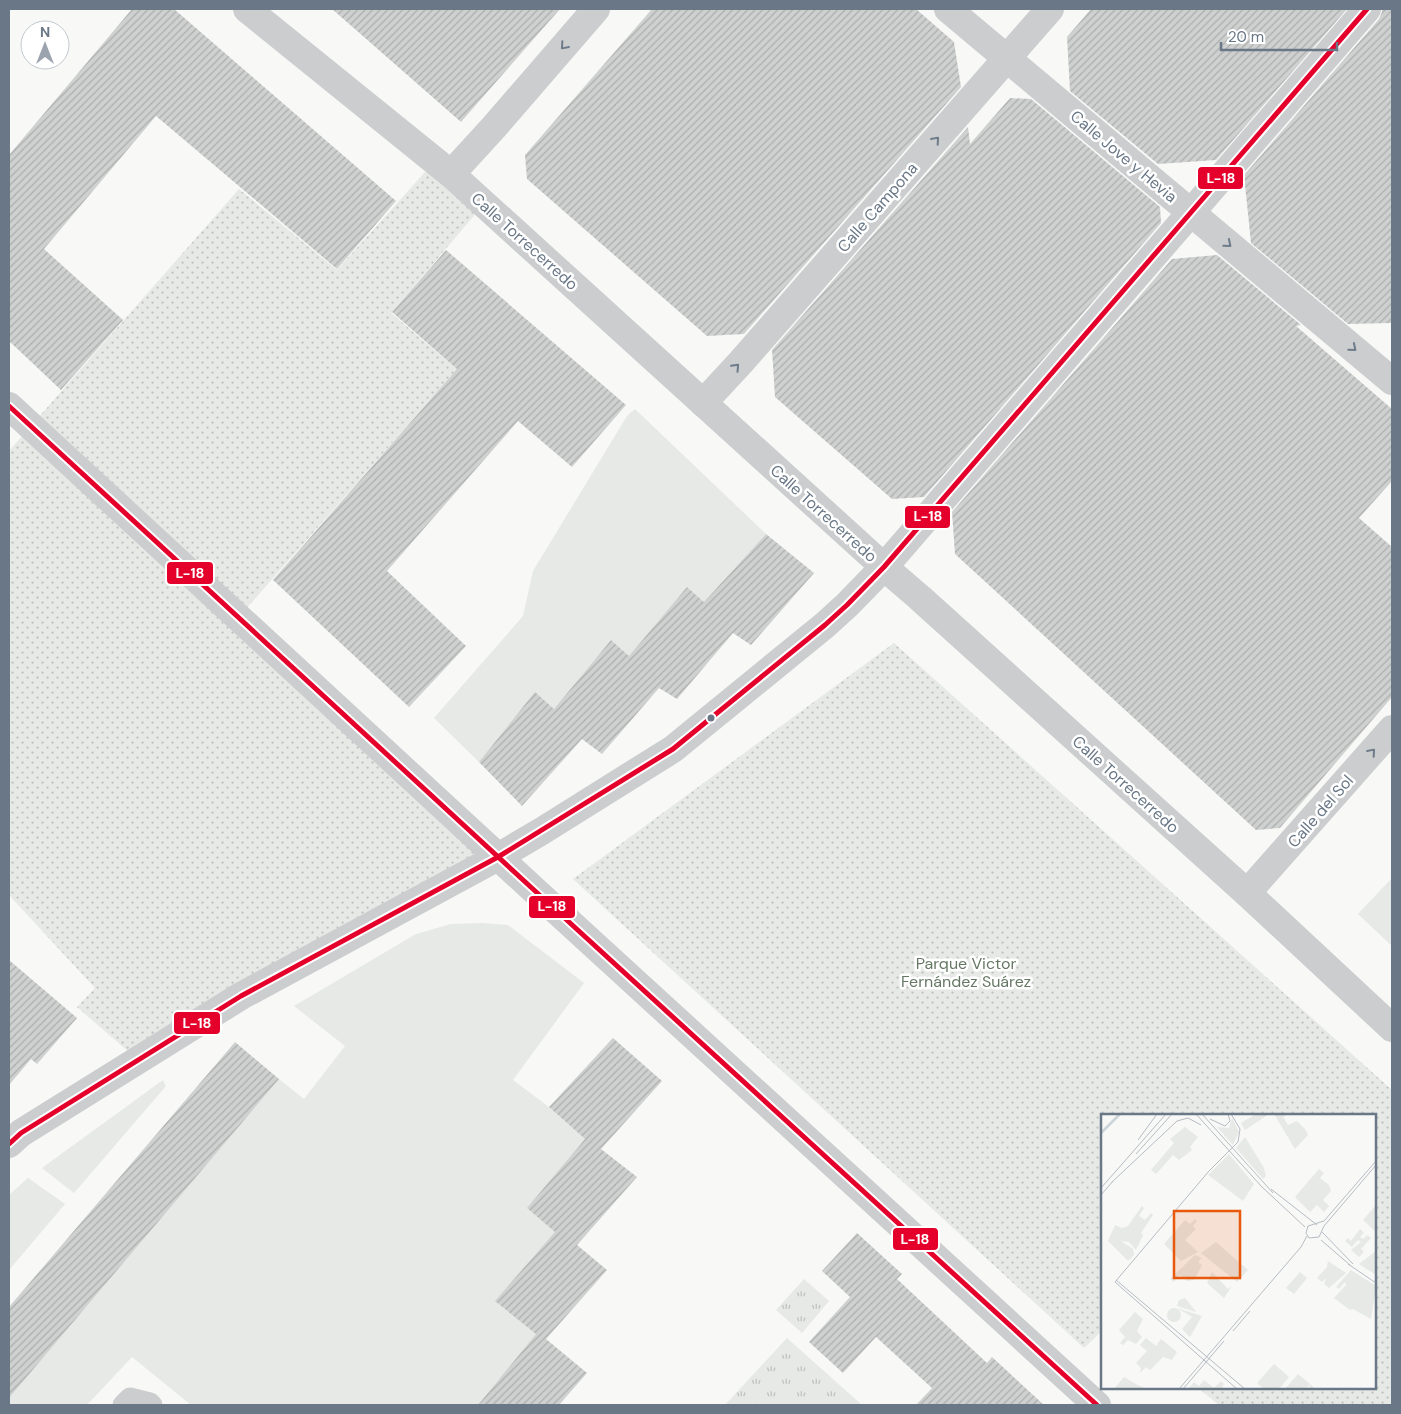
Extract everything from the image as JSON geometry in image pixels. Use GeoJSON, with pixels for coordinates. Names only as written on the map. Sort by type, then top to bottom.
{"type":"FeatureCollection","features":[{"type":"Feature","properties":{"kind":"street","name":"Calle Torrecerredo"},"geometry":{"type":"LineString","coordinates":[[247,9],[451,174],[1247,893],[1392,1028]]}},
{"type":"Feature","properties":{"kind":"street"},"geometry":{"type":"LineString","coordinates":[[451,174],[596,9]]}},
{"type":"Feature","properties":{"kind":"street","name":"Calle Jove y Hevia"},"geometry":{"type":"LineString","coordinates":[[948,9],[1191,212],[1389,373]]}},
{"type":"Feature","properties":{"kind":"street","name":"Calle Campona"},"geometry":{"type":"LineString","coordinates":[[703,403],[1050,9]]}},
{"type":"Feature","properties":{"kind":"street"},"geometry":{"type":"LineString","coordinates":[[13,1133],[241,996],[498,857],[542,831],[673,749],[825,625],[884,567],[1367,9]]}},
{"type":"Feature","properties":{"kind":"street"},"geometry":{"type":"LineString","coordinates":[[9,406],[1097,1405]]}},
{"type":"Feature","properties":{"kind":"street","name":"Calle del Sol"},"geometry":{"type":"LineString","coordinates":[[1247,893],[1392,728]]}},
{"type":"Feature","properties":{"kind":"lane"},"geometry":{"type":"LineString","coordinates":[[123,1405],[130,1398],[152,1405]]}},
{"type":"Feature","properties":{"kind":"green space"},"geometry":{"type":"Polygon","coordinates":[[[435,161],[484,204],[391,313],[457,369],[238,618],[497,857],[137,1059],[77,1007],[95,988],[9,895],[9,451],[239,189],[337,270],[435,161]]]}},
{"type":"Feature","properties":{"kind":"green space"},"geometry":{"type":"Polygon","coordinates":[[[635,409],[766,534],[704,602],[687,587],[629,656],[611,640],[554,709],[535,693],[479,762],[434,718],[523,616],[533,571],[627,416],[635,409]]]}},
{"type":"Feature","properties":{"kind":"green space","name":"Parque Victor Fernández Suárez"},"geometry":{"type":"Polygon","coordinates":[[[894,643],[1392,1090],[1392,1405],[1219,1405],[1199,1389],[1376,1389],[1376,1114],[1101,1114],[1101,1332],[1084,1348],[573,879],[894,643]]]}},
{"type":"Feature","properties":{"kind":"green space"},"geometry":{"type":"Polygon","coordinates":[[[1392,878],[1392,946],[1358,914],[1392,878]]]}},
{"type":"Feature","properties":{"kind":"green space"},"geometry":{"type":"Polygon","coordinates":[[[482,923],[508,925],[584,983],[513,1080],[549,1107],[585,1139],[528,1208],[555,1232],[536,1334],[478,1405],[191,1405],[132,1357],[87,1405],[9,1405],[9,1398],[279,1079],[304,1099],[345,1046],[294,1006],[416,934],[451,924],[482,923]]]}},
{"type":"Feature","properties":{"kind":"green space"},"geometry":{"type":"Polygon","coordinates":[[[163,1080],[166,1086],[74,1193],[42,1168],[163,1080]]]}},
{"type":"Feature","properties":{"kind":"green space"},"geometry":{"type":"Polygon","coordinates":[[[28,1178],[65,1204],[9,1270],[9,1195],[28,1178]]]}},
{"type":"Feature","properties":{"kind":"green space"},"geometry":{"type":"Polygon","coordinates":[[[804,1279],[829,1301],[802,1333],[776,1310],[804,1279]]]}},
{"type":"Feature","properties":{"kind":"green space"},"geometry":{"type":"Polygon","coordinates":[[[787,1338],[862,1405],[725,1405],[787,1338]]]}},
{"type":"Feature","properties":{"kind":"building"},"geometry":{"type":"Polygon","coordinates":[[[132,9],[174,9],[396,201],[337,269],[156,116],[44,249],[123,320],[61,390],[9,341],[9,155],[132,9]]]}},
{"type":"Feature","properties":{"kind":"building"},"geometry":{"type":"Polygon","coordinates":[[[332,9],[560,9],[461,122],[332,9]]]}},
{"type":"Feature","properties":{"kind":"building"},"geometry":{"type":"Polygon","coordinates":[[[652,9],[916,9],[954,42],[961,87],[744,334],[707,336],[527,179],[525,155],[652,9]]]}},
{"type":"Feature","properties":{"kind":"building"},"geometry":{"type":"Polygon","coordinates":[[[1091,9],[1347,9],[1216,160],[1158,164],[1070,91],[1067,37],[1091,9]]]}},
{"type":"Feature","properties":{"kind":"building"},"geometry":{"type":"Polygon","coordinates":[[[1382,9],[1392,9],[1392,323],[1348,324],[1251,243],[1244,175],[1379,19],[1382,9]]]}},
{"type":"Feature","properties":{"kind":"building"},"geometry":{"type":"Polygon","coordinates":[[[1010,98],[1031,99],[1160,207],[1161,223],[924,497],[892,499],[775,397],[772,350],[968,127],[970,144],[1010,98]]]}},
{"type":"Feature","properties":{"kind":"building"},"geometry":{"type":"Polygon","coordinates":[[[446,250],[626,405],[572,467],[518,421],[387,571],[466,646],[409,707],[273,580],[457,369],[392,312],[446,250]]]}},
{"type":"Feature","properties":{"kind":"building"},"geometry":{"type":"Polygon","coordinates":[[[1217,255],[1301,325],[1296,326],[1392,409],[1392,481],[1359,518],[1392,547],[1392,697],[1280,828],[1256,830],[955,554],[952,512],[1172,259],[1217,255]]]}},
{"type":"Feature","properties":{"kind":"building"},"geometry":{"type":"Polygon","coordinates":[[[766,534],[814,573],[751,645],[733,633],[677,699],[659,688],[602,754],[582,739],[522,806],[479,762],[535,692],[554,709],[611,640],[629,656],[687,587],[704,602],[766,534]]]}},
{"type":"Feature","properties":{"kind":"building"},"geometry":{"type":"Polygon","coordinates":[[[9,960],[77,1018],[37,1064],[31,1059],[9,1085],[9,960]]]}},
{"type":"Feature","properties":{"kind":"building"},"geometry":{"type":"Polygon","coordinates":[[[613,1038],[662,1081],[601,1149],[637,1177],[577,1245],[607,1270],[546,1339],[587,1373],[559,1405],[478,1405],[536,1334],[495,1301],[555,1232],[527,1208],[585,1139],[549,1107],[613,1038]]]}},
{"type":"Feature","properties":{"kind":"building"},"geometry":{"type":"Polygon","coordinates":[[[235,1042],[279,1079],[9,1398],[9,1307],[235,1042]]]}},
{"type":"Feature","properties":{"kind":"building"},"geometry":{"type":"Polygon","coordinates":[[[857,1233],[902,1274],[897,1279],[987,1363],[992,1357],[1044,1405],[916,1405],[932,1388],[876,1337],[843,1373],[809,1342],[850,1297],[822,1271],[857,1233]]]}},
{"type":"Feature","properties":{"kind":"transit line","name":"L-18"},"geometry":{"type":"LineString","coordinates":[[9,1144],[21,1133],[241,996],[498,857],[673,749],[825,625],[884,567],[1367,9]]}},
{"type":"Feature","properties":{"kind":"transit line","name":"L-18"},"geometry":{"type":"LineString","coordinates":[[9,406],[1097,1405]]}}]}
